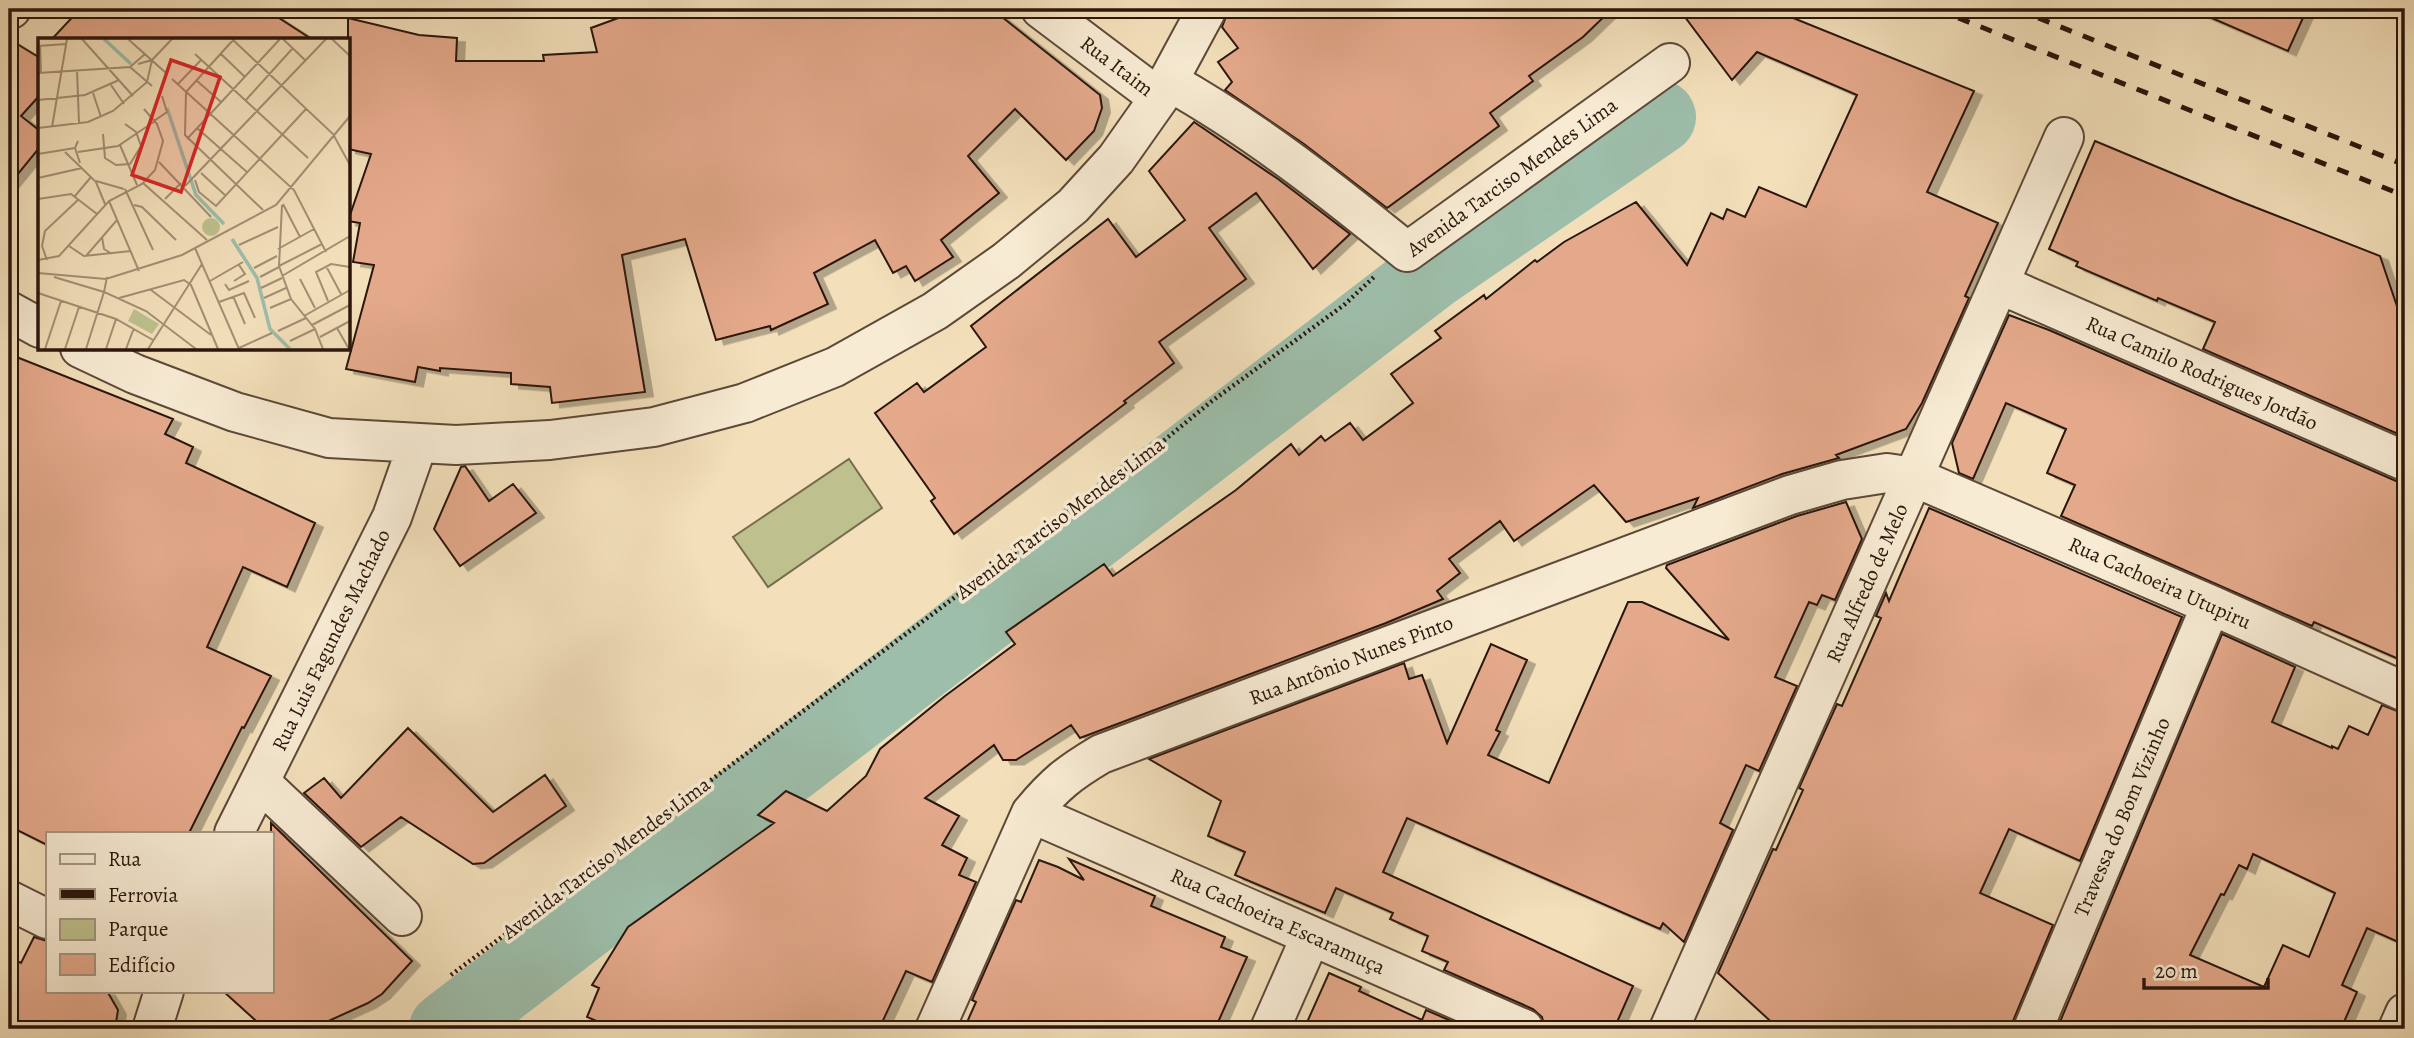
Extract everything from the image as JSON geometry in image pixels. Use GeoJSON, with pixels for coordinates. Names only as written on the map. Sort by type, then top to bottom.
{"type":"FeatureCollection","features":[{"type":"Feature","properties":{"kind":"street","name":"Rua Itaim"},"geometry":{"type":"LineString","coordinates":[[1041,9],[1164,89],[1205,102],[1353,207],[1407,252]]}},
{"type":"Feature","properties":{"kind":"street"},"geometry":{"type":"LineString","coordinates":[[84,350],[135,374],[235,412],[329,438],[456,445],[550,440],[654,427],[745,403],[835,367],[935,311],[1006,261],[1073,206],[1116,159],[1164,89],[1207,9]]}},
{"type":"Feature","properties":{"kind":"street","name":"Avenida Tarciso Mendes Lima"},"geometry":{"type":"LineString","coordinates":[[1407,252],[1670,63]]}},
{"type":"Feature","properties":{"kind":"street","name":"Rua Alfredo de Melo"},"geometry":{"type":"LineString","coordinates":[[1669,1029],[2064,137]]}},
{"type":"Feature","properties":{"kind":"street","name":"Rua Camilo Rodrigues Jordão"},"geometry":{"type":"LineString","coordinates":[[1999,284],[2405,461]]}},
{"type":"Feature","properties":{"kind":"street"},"geometry":{"type":"LineString","coordinates":[[9,311],[38,327]]}},
{"type":"Feature","properties":{"kind":"street","name":"Rua Luis Fagundes Machado"},"geometry":{"type":"LineString","coordinates":[[235,832],[392,517],[418,443]]}},
{"type":"Feature","properties":{"kind":"street","name":"Rua Antônio Nunes Pinto"},"geometry":{"type":"LineString","coordinates":[[935,1029],[1031,813],[1070,772],[1101,754],[1800,492],[1842,480],[1887,473],[1914,477]]}},
{"type":"Feature","properties":{"kind":"street","name":"Rua Cachoeira Utupiru"},"geometry":{"type":"LineString","coordinates":[[1914,477],[2405,692]]}},
{"type":"Feature","properties":{"kind":"street","name":"Travessa do Bom Vizinho"},"geometry":{"type":"LineString","coordinates":[[2033,1029],[2211,605]]}},
{"type":"Feature","properties":{"kind":"street"},"geometry":{"type":"LineString","coordinates":[[260,782],[401,916]]}},
{"type":"Feature","properties":{"kind":"street","name":"Rua Cachoeira Escaramuça"},"geometry":{"type":"LineString","coordinates":[[1031,813],[1524,1029]]}},
{"type":"Feature","properties":{"kind":"street"},"geometry":{"type":"LineString","coordinates":[[9,900],[46,918]]}},
{"type":"Feature","properties":{"kind":"street"},"geometry":{"type":"LineString","coordinates":[[1270,1029],[1311,936]]}},
{"type":"Feature","properties":{"kind":"street"},"geometry":{"type":"LineString","coordinates":[[152,1029],[164,992]]}},
{"type":"Feature","properties":{"kind":"street"},"geometry":{"type":"LineString","coordinates":[[2398,1029],[2405,1013]]}},
{"type":"Feature","properties":{"kind":"path","name":"Avenida Tarciso Mendes Lima"},"geometry":{"type":"LineString","coordinates":[[451,975],[1162,442],[1212,401],[1345,305],[1379,271],[1407,252]]}},
{"type":"Feature","properties":{"kind":"green space"},"geometry":{"type":"Polygon","coordinates":[[[849,459],[882,508],[768,587],[733,537],[849,459]]]}},
{"type":"Feature","properties":{"kind":"building"},"geometry":{"type":"Polygon","coordinates":[[[80,9],[265,9],[310,38],[53,38],[80,9]]]}},
{"type":"Feature","properties":{"kind":"building"},"geometry":{"type":"Polygon","coordinates":[[[643,9],[992,9],[1100,95],[1102,108],[1094,131],[1066,160],[1015,109],[968,156],[999,193],[941,240],[953,257],[915,281],[906,266],[893,273],[875,240],[814,273],[828,304],[771,330],[770,326],[716,340],[685,239],[622,255],[645,392],[552,403],[550,387],[511,384],[511,373],[440,368],[440,371],[418,367],[415,382],[346,369],[374,265],[353,262],[360,223],[350,221],[350,215],[371,154],[350,149],[348,18],[419,35],[457,38],[456,61],[544,61],[543,55],[597,52],[591,28],[643,9]]]}},
{"type":"Feature","properties":{"kind":"building"},"geometry":{"type":"Polygon","coordinates":[[[1229,9],[1612,9],[1583,37],[1529,76],[1533,81],[1490,113],[1499,126],[1387,208],[1304,144],[1225,90],[1232,82],[1218,62],[1238,48],[1222,27],[1229,9]]]}},
{"type":"Feature","properties":{"kind":"building"},"geometry":{"type":"Polygon","coordinates":[[[1679,9],[1771,9],[1974,91],[1927,192],[1998,223],[1965,296],[1969,298],[1922,403],[1906,429],[1836,455],[1839,458],[1782,474],[1693,508],[1698,498],[1626,522],[1594,485],[1514,541],[1500,521],[1449,559],[1460,573],[1437,591],[1443,599],[1080,738],[1071,725],[1016,760],[1003,760],[994,745],[925,798],[959,816],[942,845],[967,858],[959,875],[976,882],[932,982],[906,971],[879,1029],[615,1029],[587,1017],[599,988],[592,985],[628,927],[774,823],[758,815],[786,791],[827,811],[866,776],[880,749],[1015,644],[1006,632],[1104,564],[1113,576],[1236,490],[1291,444],[1299,455],[1321,436],[1325,441],[1350,423],[1363,440],[1413,403],[1391,374],[1441,338],[1435,331],[1484,295],[1486,299],[1535,260],[1537,262],[1564,242],[1636,202],[1687,265],[1711,213],[1723,219],[1727,209],[1745,217],[1759,187],[1806,207],[1857,95],[1757,52],[1732,80],[1679,9]]]}},
{"type":"Feature","properties":{"kind":"building"},"geometry":{"type":"Polygon","coordinates":[[[2191,9],[2307,9],[2288,51],[2191,9]]]}},
{"type":"Feature","properties":{"kind":"building"},"geometry":{"type":"Polygon","coordinates":[[[9,39],[38,57],[38,97],[21,116],[38,129],[38,149],[9,185],[9,39]]]}},
{"type":"Feature","properties":{"kind":"building"},"geometry":{"type":"Polygon","coordinates":[[[1194,122],[1278,179],[1350,234],[1313,269],[1256,193],[1209,228],[1246,279],[1159,342],[1174,363],[1124,401],[1126,403],[954,534],[931,501],[935,498],[875,413],[917,383],[924,392],[986,347],[971,326],[1108,219],[1136,257],[1185,220],[1149,171],[1194,122]]]}},
{"type":"Feature","properties":{"kind":"building"},"geometry":{"type":"Polygon","coordinates":[[[2095,141],[2380,256],[2405,330],[2405,437],[2203,349],[2215,322],[2158,298],[2157,301],[2076,266],[2078,262],[2049,249],[2095,141]]]}},
{"type":"Feature","properties":{"kind":"building"},"geometry":{"type":"Polygon","coordinates":[[[2009,315],[2396,481],[2405,482],[2405,506],[2397,526],[2405,530],[2405,668],[2399,665],[2401,660],[2314,622],[2312,626],[2061,516],[2075,485],[2047,473],[2066,429],[2006,403],[1973,479],[1959,473],[1952,443],[2009,315]]]}},
{"type":"Feature","properties":{"kind":"building"},"geometry":{"type":"Polygon","coordinates":[[[9,354],[173,419],[165,434],[193,447],[186,463],[315,523],[287,587],[243,567],[207,647],[271,676],[190,832],[46,832],[46,844],[9,826],[9,354]]]}},
{"type":"Feature","properties":{"kind":"building"},"geometry":{"type":"Polygon","coordinates":[[[465,466],[489,501],[513,484],[536,513],[460,566],[434,529],[461,467],[465,466]]]}},
{"type":"Feature","properties":{"kind":"building"},"geometry":{"type":"Polygon","coordinates":[[[1846,502],[1862,539],[1835,600],[1822,595],[1817,605],[1809,602],[1775,677],[1797,686],[1759,771],[1746,765],[1720,823],[1733,830],[1684,942],[1663,923],[1660,929],[1407,818],[1383,872],[1633,986],[1614,1029],[1545,1029],[1542,1017],[1533,1009],[1444,970],[1448,962],[1422,951],[1428,936],[1390,919],[1393,913],[1336,888],[1325,913],[1235,875],[1245,852],[1208,836],[1221,801],[1149,759],[1404,663],[1409,679],[1422,675],[1447,743],[1491,644],[1527,660],[1496,730],[1500,732],[1488,755],[1549,783],[1628,602],[1642,602],[1729,640],[1666,568],[1667,565],[1797,516],[1846,502]]]}},
{"type":"Feature","properties":{"kind":"building"},"geometry":{"type":"Polygon","coordinates":[[[1929,508],[2182,617],[2080,861],[2009,829],[1980,893],[2053,925],[2012,1029],[1779,1029],[1718,973],[1773,849],[1776,850],[1803,790],[1799,788],[1837,704],[1842,706],[1881,618],[1876,616],[1886,593],[1889,601],[1929,508]]]}},
{"type":"Feature","properties":{"kind":"building"},"geometry":{"type":"Polygon","coordinates":[[[2222,634],[2295,667],[2272,722],[2338,749],[2349,726],[2368,735],[2382,705],[2405,714],[2405,945],[2367,928],[2342,985],[2357,992],[2341,1029],[2057,1029],[2222,634]],[[2253,854],[2247,869],[2239,865],[2190,955],[2264,987],[2283,945],[2309,957],[2335,893],[2253,854]]]}},
{"type":"Feature","properties":{"kind":"building"},"geometry":{"type":"Polygon","coordinates":[[[408,728],[493,812],[545,775],[566,806],[484,863],[473,864],[401,817],[361,847],[304,793],[324,778],[341,798],[408,728]]]}},
{"type":"Feature","properties":{"kind":"building"},"geometry":{"type":"Polygon","coordinates":[[[271,823],[412,961],[382,994],[311,1029],[265,1029],[224,992],[273,992],[271,823]]]}},
{"type":"Feature","properties":{"kind":"building"},"geometry":{"type":"Polygon","coordinates":[[[1069,859],[1155,896],[1151,906],[1225,937],[1221,947],[1247,957],[1215,1029],[964,1029],[976,1002],[972,1000],[1016,900],[1021,902],[1039,860],[1084,880],[1069,859]]]}},
{"type":"Feature","properties":{"kind":"building"},"geometry":{"type":"Polygon","coordinates":[[[34,937],[46,941],[46,992],[108,992],[118,1010],[115,1029],[9,1029],[9,957],[21,963],[34,937]]]}},
{"type":"Feature","properties":{"kind":"building"},"geometry":{"type":"Polygon","coordinates":[[[1329,973],[1361,987],[1359,991],[1422,1020],[1426,1010],[1470,1029],[1304,1029],[1329,973]]]}},
{"type":"Feature","properties":{"kind":"waterway"},"geometry":{"type":"LineString","coordinates":[[446,1029],[1433,272],[1659,117]]}},
{"type":"Feature","properties":{"kind":"railway"},"geometry":{"type":"LineString","coordinates":[[1936,9],[2405,196]]}},
{"type":"Feature","properties":{"kind":"railway"},"geometry":{"type":"LineString","coordinates":[[2016,9],[2405,165]]}}]}
